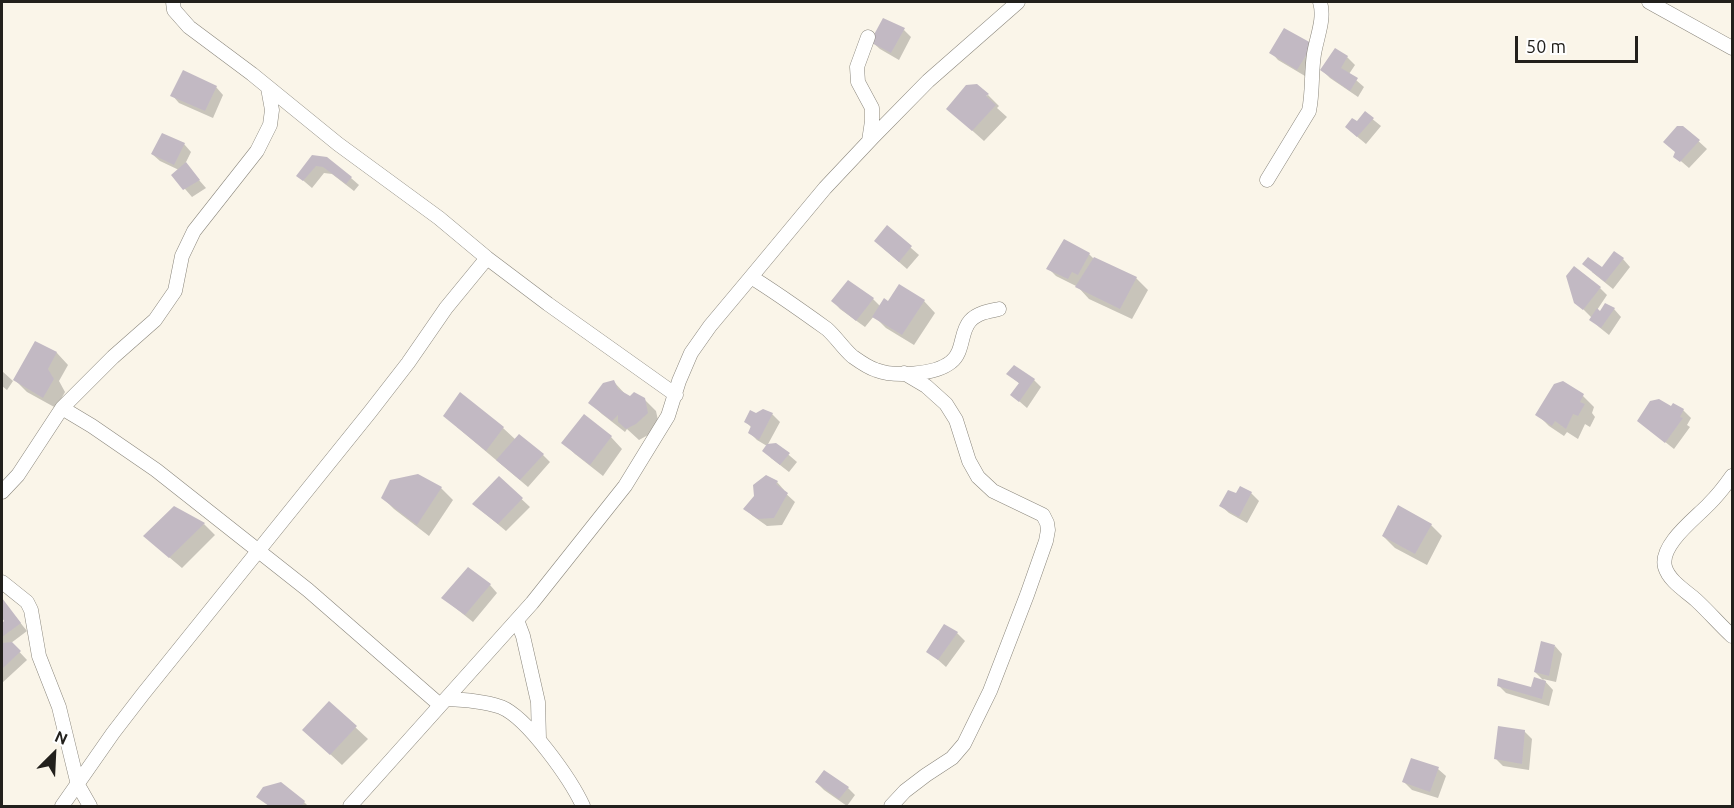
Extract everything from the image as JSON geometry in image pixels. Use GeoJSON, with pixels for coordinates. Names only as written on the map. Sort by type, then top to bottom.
{"type":"FeatureCollection","features":[{"type":"Feature","properties":{"kind":"street"},"geometry":{"type":"LineString","coordinates":[[173,2],[174,10],[189,27],[364,164],[439,218],[556,310],[676,395]]}},
{"type":"Feature","properties":{"kind":"street"},"geometry":{"type":"LineString","coordinates":[[350,807],[517,620],[625,486],[668,416],[679,381],[692,353],[751,277],[825,188],[868,141],[928,81],[1018,2]]}},
{"type":"Feature","properties":{"kind":"street"},"geometry":{"type":"LineString","coordinates":[[1267,180],[1309,111],[1312,99],[1314,53],[1322,19],[1320,2]]}},
{"type":"Feature","properties":{"kind":"street"},"geometry":{"type":"LineString","coordinates":[[1649,2],[1732,48]]}},
{"type":"Feature","properties":{"kind":"street"},"geometry":{"type":"LineString","coordinates":[[868,37],[857,66],[858,82],[872,108],[868,141]]}},
{"type":"Feature","properties":{"kind":"street"},"geometry":{"type":"LineString","coordinates":[[2,492],[18,475],[62,408],[113,357],[155,320],[176,291],[182,256],[194,231],[257,151],[270,124],[272,110],[268,88]]}},
{"type":"Feature","properties":{"kind":"street"},"geometry":{"type":"LineString","coordinates":[[62,807],[112,733],[396,379],[446,308],[487,258]]}},
{"type":"Feature","properties":{"kind":"street"},"geometry":{"type":"LineString","coordinates":[[751,277],[829,331],[851,355],[863,364],[886,373],[918,373],[941,368],[953,361],[963,342],[964,332],[969,322],[981,314],[999,309]]}},
{"type":"Feature","properties":{"kind":"street"},"geometry":{"type":"LineString","coordinates":[[891,807],[905,791],[952,758],[964,744],[990,691],[1027,596],[1048,530],[1043,515],[993,490],[978,477],[969,461],[956,420],[946,404],[926,386],[904,373]]}},
{"type":"Feature","properties":{"kind":"street"},"geometry":{"type":"LineString","coordinates":[[62,408],[156,470],[258,550],[443,702],[486,703],[511,713],[539,739],[573,787],[583,807]]}},
{"type":"Feature","properties":{"kind":"street"},"geometry":{"type":"LineString","coordinates":[[1732,476],[1712,501],[1677,534],[1664,561],[1665,569],[1678,584],[1732,636]]}},
{"type":"Feature","properties":{"kind":"street"},"geometry":{"type":"LineString","coordinates":[[2,582],[27,602],[31,610],[39,657],[59,707],[78,785],[90,807]]}},
{"type":"Feature","properties":{"kind":"street"},"geometry":{"type":"LineString","coordinates":[[517,620],[523,636],[538,702],[539,739]]}},
{"type":"Feature","properties":{"kind":"building"},"geometry":{"type":"Polygon","coordinates":[[[883,18],[905,28],[891,53],[870,42],[883,18]]]}},
{"type":"Feature","properties":{"kind":"building"},"geometry":{"type":"Polygon","coordinates":[[[1284,28],[1313,44],[1297,70],[1269,53],[1284,28]]]}},
{"type":"Feature","properties":{"kind":"building"},"geometry":{"type":"Polygon","coordinates":[[[1335,48],[1348,56],[1341,68],[1358,78],[1350,91],[1320,70],[1335,48]]]}},
{"type":"Feature","properties":{"kind":"building"},"geometry":{"type":"Polygon","coordinates":[[[183,70],[217,86],[205,111],[170,96],[183,70]]]}},
{"type":"Feature","properties":{"kind":"building"},"geometry":{"type":"Polygon","coordinates":[[[977,84],[989,94],[986,96],[996,105],[972,131],[946,109],[966,85],[977,84]]]}},
{"type":"Feature","properties":{"kind":"building"},"geometry":{"type":"Polygon","coordinates":[[[1365,111],[1374,118],[1357,137],[1345,127],[1352,118],[1357,121],[1365,111]]]}},
{"type":"Feature","properties":{"kind":"building"},"geometry":{"type":"Polygon","coordinates":[[[1677,126],[1683,126],[1700,140],[1680,162],[1673,157],[1675,152],[1663,142],[1677,126]]]}},
{"type":"Feature","properties":{"kind":"building"},"geometry":{"type":"Polygon","coordinates":[[[162,133],[185,143],[174,165],[151,154],[162,133]]]}},
{"type":"Feature","properties":{"kind":"building"},"geometry":{"type":"Polygon","coordinates":[[[312,155],[327,157],[352,177],[346,184],[323,167],[316,166],[303,181],[296,176],[312,155]]]}},
{"type":"Feature","properties":{"kind":"building"},"geometry":{"type":"Polygon","coordinates":[[[186,162],[200,180],[183,190],[171,175],[186,162]]]}},
{"type":"Feature","properties":{"kind":"building"},"geometry":{"type":"Polygon","coordinates":[[[887,225],[912,246],[899,262],[874,241],[887,225]]]}},
{"type":"Feature","properties":{"kind":"building"},"geometry":{"type":"Polygon","coordinates":[[[1064,239],[1090,253],[1078,275],[1072,272],[1068,279],[1046,269],[1064,239]]]}},
{"type":"Feature","properties":{"kind":"building"},"geometry":{"type":"Polygon","coordinates":[[[1614,251],[1624,258],[1605,282],[1582,264],[1588,257],[1602,267],[1614,251]]]}},
{"type":"Feature","properties":{"kind":"building"},"geometry":{"type":"Polygon","coordinates":[[[1094,257],[1137,277],[1120,309],[1075,287],[1094,257]]]}},
{"type":"Feature","properties":{"kind":"building"},"geometry":{"type":"Polygon","coordinates":[[[1574,266],[1601,287],[1583,310],[1574,303],[1566,276],[1574,266]]]}},
{"type":"Feature","properties":{"kind":"building"},"geometry":{"type":"Polygon","coordinates":[[[848,280],[874,298],[856,321],[831,301],[848,280]]]}},
{"type":"Feature","properties":{"kind":"building"},"geometry":{"type":"Polygon","coordinates":[[[899,284],[925,300],[902,335],[872,317],[884,298],[888,301],[899,284]]]}},
{"type":"Feature","properties":{"kind":"building"},"geometry":{"type":"Polygon","coordinates":[[[1605,303],[1615,308],[1601,328],[1589,320],[1597,308],[1600,311],[1605,303]]]}},
{"type":"Feature","properties":{"kind":"building"},"geometry":{"type":"Polygon","coordinates":[[[35,341],[57,352],[48,369],[54,379],[43,398],[13,380],[35,341]]]}},
{"type":"Feature","properties":{"kind":"building"},"geometry":{"type":"Polygon","coordinates":[[[1014,365],[1035,379],[1019,402],[1010,395],[1019,383],[1006,374],[1014,365]]]}},
{"type":"Feature","properties":{"kind":"building"},"geometry":{"type":"Polygon","coordinates":[[[614,380],[618,389],[630,396],[634,392],[645,398],[648,413],[636,424],[626,429],[618,422],[618,415],[612,421],[588,403],[603,383],[614,380]]]}},
{"type":"Feature","properties":{"kind":"building"},"geometry":{"type":"Polygon","coordinates":[[[1563,381],[1584,394],[1580,402],[1585,404],[1578,416],[1573,414],[1566,429],[1555,421],[1552,426],[1535,415],[1554,384],[1563,381]]]}},
{"type":"Feature","properties":{"kind":"building"},"geometry":{"type":"Polygon","coordinates":[[[460,392],[504,427],[486,451],[443,416],[460,392]]]}},
{"type":"Feature","properties":{"kind":"building"},"geometry":{"type":"Polygon","coordinates":[[[1659,399],[1671,406],[1673,403],[1684,409],[1680,417],[1683,418],[1665,443],[1637,421],[1650,401],[1659,399]]]}},
{"type":"Feature","properties":{"kind":"building"},"geometry":{"type":"Polygon","coordinates":[[[763,409],[773,413],[759,440],[748,433],[751,426],[744,422],[750,410],[756,413],[763,409]]]}},
{"type":"Feature","properties":{"kind":"building"},"geometry":{"type":"Polygon","coordinates":[[[584,414],[612,436],[590,465],[561,443],[584,414]]]}},
{"type":"Feature","properties":{"kind":"building"},"geometry":{"type":"Polygon","coordinates":[[[519,434],[544,454],[520,480],[496,460],[519,434]]]}},
{"type":"Feature","properties":{"kind":"building"},"geometry":{"type":"Polygon","coordinates":[[[776,443],[790,453],[780,465],[762,451],[767,444],[776,443]]]}},
{"type":"Feature","properties":{"kind":"building"},"geometry":{"type":"Polygon","coordinates":[[[418,474],[442,487],[417,525],[381,498],[390,480],[418,474]]]}},
{"type":"Feature","properties":{"kind":"building"},"geometry":{"type":"Polygon","coordinates":[[[766,475],[778,481],[776,484],[788,493],[774,518],[758,519],[743,509],[754,496],[753,485],[766,475]]]}},
{"type":"Feature","properties":{"kind":"building"},"geometry":{"type":"Polygon","coordinates":[[[499,476],[523,498],[498,524],[472,504],[499,476]]]}},
{"type":"Feature","properties":{"kind":"building"},"geometry":{"type":"Polygon","coordinates":[[[1240,486],[1252,492],[1239,517],[1219,506],[1228,490],[1236,493],[1240,486]]]}},
{"type":"Feature","properties":{"kind":"building"},"geometry":{"type":"Polygon","coordinates":[[[1398,505],[1432,524],[1415,554],[1382,536],[1398,505]]]}},
{"type":"Feature","properties":{"kind":"building"},"geometry":{"type":"Polygon","coordinates":[[[174,506],[205,523],[169,558],[143,536],[174,506]]]}},
{"type":"Feature","properties":{"kind":"building"},"geometry":{"type":"Polygon","coordinates":[[[468,567],[491,584],[465,615],[441,598],[468,567]]]}},
{"type":"Feature","properties":{"kind":"building"},"geometry":{"type":"Polygon","coordinates":[[[2,598],[21,623],[2,637],[4,621],[2,598]]]}},
{"type":"Feature","properties":{"kind":"building"},"geometry":{"type":"Polygon","coordinates":[[[944,624],[958,632],[938,660],[926,652],[944,624]]]}},
{"type":"Feature","properties":{"kind":"building"},"geometry":{"type":"Polygon","coordinates":[[[1541,641],[1555,645],[1549,676],[1534,672],[1541,641]]]}},
{"type":"Feature","properties":{"kind":"building"},"geometry":{"type":"Polygon","coordinates":[[[12,642],[21,651],[2,669],[2,643],[12,642]]]}},
{"type":"Feature","properties":{"kind":"building"},"geometry":{"type":"Polygon","coordinates":[[[1534,677],[1546,681],[1542,699],[1497,686],[1498,678],[1531,687],[1534,677]]]}},
{"type":"Feature","properties":{"kind":"building"},"geometry":{"type":"Polygon","coordinates":[[[329,701],[357,726],[330,755],[302,730],[329,701]]]}},
{"type":"Feature","properties":{"kind":"building"},"geometry":{"type":"Polygon","coordinates":[[[1498,726],[1525,730],[1522,764],[1494,759],[1498,726]]]}},
{"type":"Feature","properties":{"kind":"building"},"geometry":{"type":"Polygon","coordinates":[[[1411,758],[1439,767],[1430,792],[1402,782],[1411,758]]]}},
{"type":"Feature","properties":{"kind":"building"},"geometry":{"type":"Polygon","coordinates":[[[824,770],[849,787],[839,799],[815,782],[824,770]]]}},
{"type":"Feature","properties":{"kind":"building"},"geometry":{"type":"Polygon","coordinates":[[[281,782],[305,801],[302,806],[269,806],[256,797],[263,787],[281,782]]]}}]}
